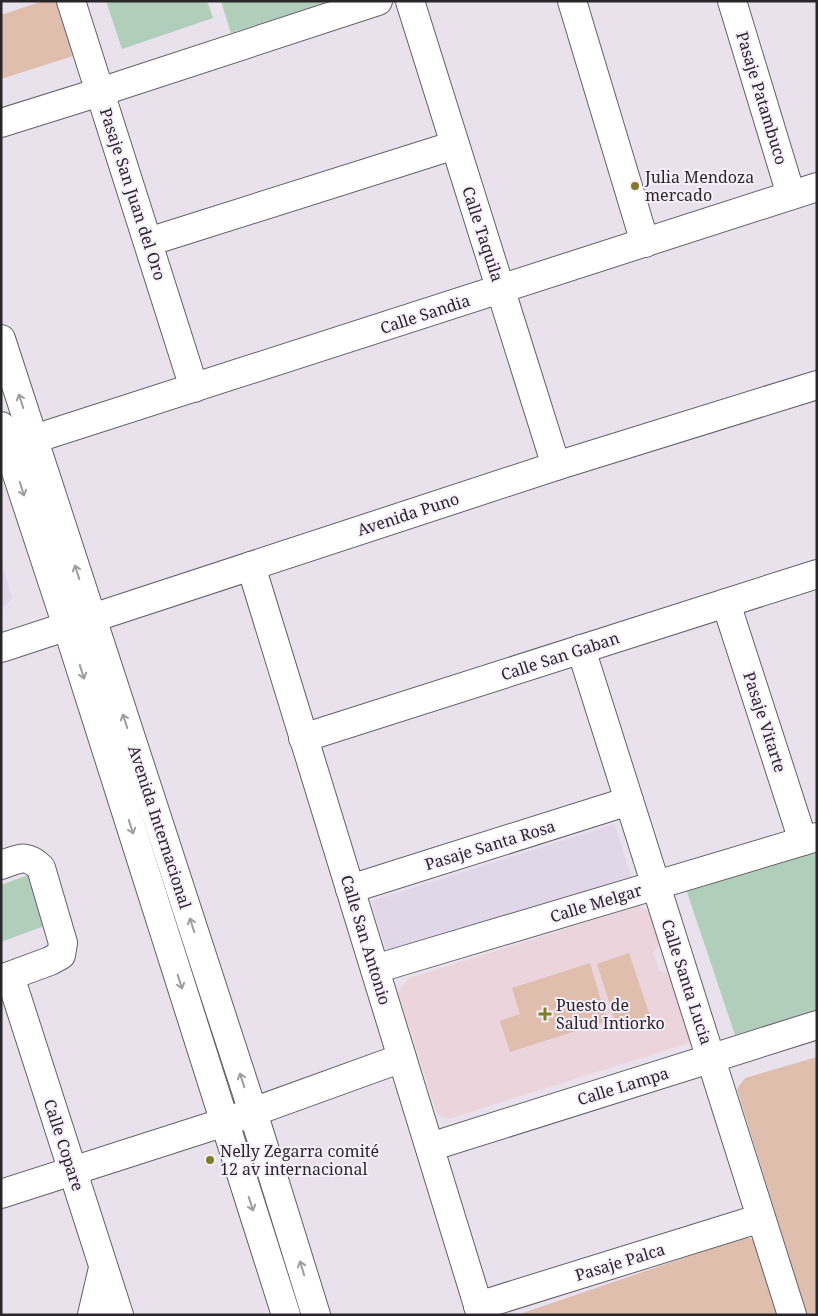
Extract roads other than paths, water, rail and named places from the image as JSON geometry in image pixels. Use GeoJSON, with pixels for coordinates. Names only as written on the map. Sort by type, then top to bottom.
{"type":"FeatureCollection","features":[{"type":"Feature","properties":{"kind":"street","name":"Pasaje San Juan del Oro"},"geometry":{"type":"LineString","coordinates":[[71,1],[194,388]]}},
{"type":"Feature","properties":{"kind":"street"},"geometry":{"type":"LineString","coordinates":[[1,123],[378,1]]}},
{"type":"Feature","properties":{"kind":"street","name":"Calle Taquila"},"geometry":{"type":"LineString","coordinates":[[410,1],[556,466]]}},
{"type":"Feature","properties":{"kind":"street"},"geometry":{"type":"LineString","coordinates":[[572,1],[644,243]]}},
{"type":"Feature","properties":{"kind":"street","name":"Pasaje Patambuco"},"geometry":{"type":"LineString","coordinates":[[732,1],[791,195]]}},
{"type":"Feature","properties":{"kind":"street"},"geometry":{"type":"LineString","coordinates":[[148,242],[455,145]]}},
{"type":"Feature","properties":{"kind":"street","name":"Calle Sandia"},"geometry":{"type":"LineString","coordinates":[[34,439],[817,187]]}},
{"type":"Feature","properties":{"kind":"street","name":"Avenida Internacional"},"geometry":{"type":"LineString","coordinates":[[1,339],[34,439],[79,622],[225,1122],[286,1315]]}},
{"type":"Feature","properties":{"kind":"street","name":"Avenida Puno"},"geometry":{"type":"LineString","coordinates":[[1,648],[556,466],[817,384]]}},
{"type":"Feature","properties":{"kind":"street","name":"Avenida Internacional"},"geometry":{"type":"LineString","coordinates":[[1,426],[7,464],[79,622],[252,1112],[316,1315]]}},
{"type":"Feature","properties":{"kind":"street","name":"Calle San Antonio"},"geometry":{"type":"LineString","coordinates":[[250,566],[480,1310]]}},
{"type":"Feature","properties":{"kind":"street","name":"Calle San Gaban"},"geometry":{"type":"LineString","coordinates":[[303,738],[817,574]]}},
{"type":"Feature","properties":{"kind":"street","name":"Pasaje Vitarte"},"geometry":{"type":"LineString","coordinates":[[726,603],[810,839]]}},
{"type":"Feature","properties":{"kind":"street","name":"Calle Santa Lucia"},"geometry":{"type":"LineString","coordinates":[[581,649],[792,1315]]}},
{"type":"Feature","properties":{"kind":"street","name":"Pasaje Santa Rosa"},"geometry":{"type":"LineString","coordinates":[[350,889],[629,801]]}},
{"type":"Feature","properties":{"kind":"street","name":"Calle Melgar"},"geometry":{"type":"LineString","coordinates":[[375,969],[810,839]]}},
{"type":"Feature","properties":{"kind":"street"},"geometry":{"type":"LineString","coordinates":[[1,865],[23,858],[33,859],[41,868],[63,943],[61,955],[50,962],[6,977]]}},
{"type":"Feature","properties":{"kind":"street","name":"Calle Copare"},"geometry":{"type":"LineString","coordinates":[[6,977],[72,1171],[118,1315]]}},
{"type":"Feature","properties":{"kind":"street","name":"Calle Lampa"},"geometry":{"type":"LineString","coordinates":[[430,1147],[817,1026]]}},
{"type":"Feature","properties":{"kind":"street"},"geometry":{"type":"LineString","coordinates":[[1,1194],[225,1122],[402,1058]]}},
{"type":"Feature","properties":{"kind":"street","name":"Pasaje Palca"},"geometry":{"type":"LineString","coordinates":[[480,1310],[761,1218]]}},
{"type":"Feature","properties":{"kind":"street"},"geometry":{"type":"LineString","coordinates":[[92,1315],[103,1266]]}},
{"type":"Feature","properties":{"kind":"place","name":"Julia Mendoza mercado"},"geometry":{"type":"Point","coordinates":[635,186]}},
{"type":"Feature","properties":{"kind":"place","name":"Puesto de Salud Intiorko"},"geometry":{"type":"Point","coordinates":[545,1014]}},
{"type":"Feature","properties":{"kind":"place","name":"Nelly Zegarra comité 12 av internacional"},"geometry":{"type":"Point","coordinates":[210,1160]}}]}
